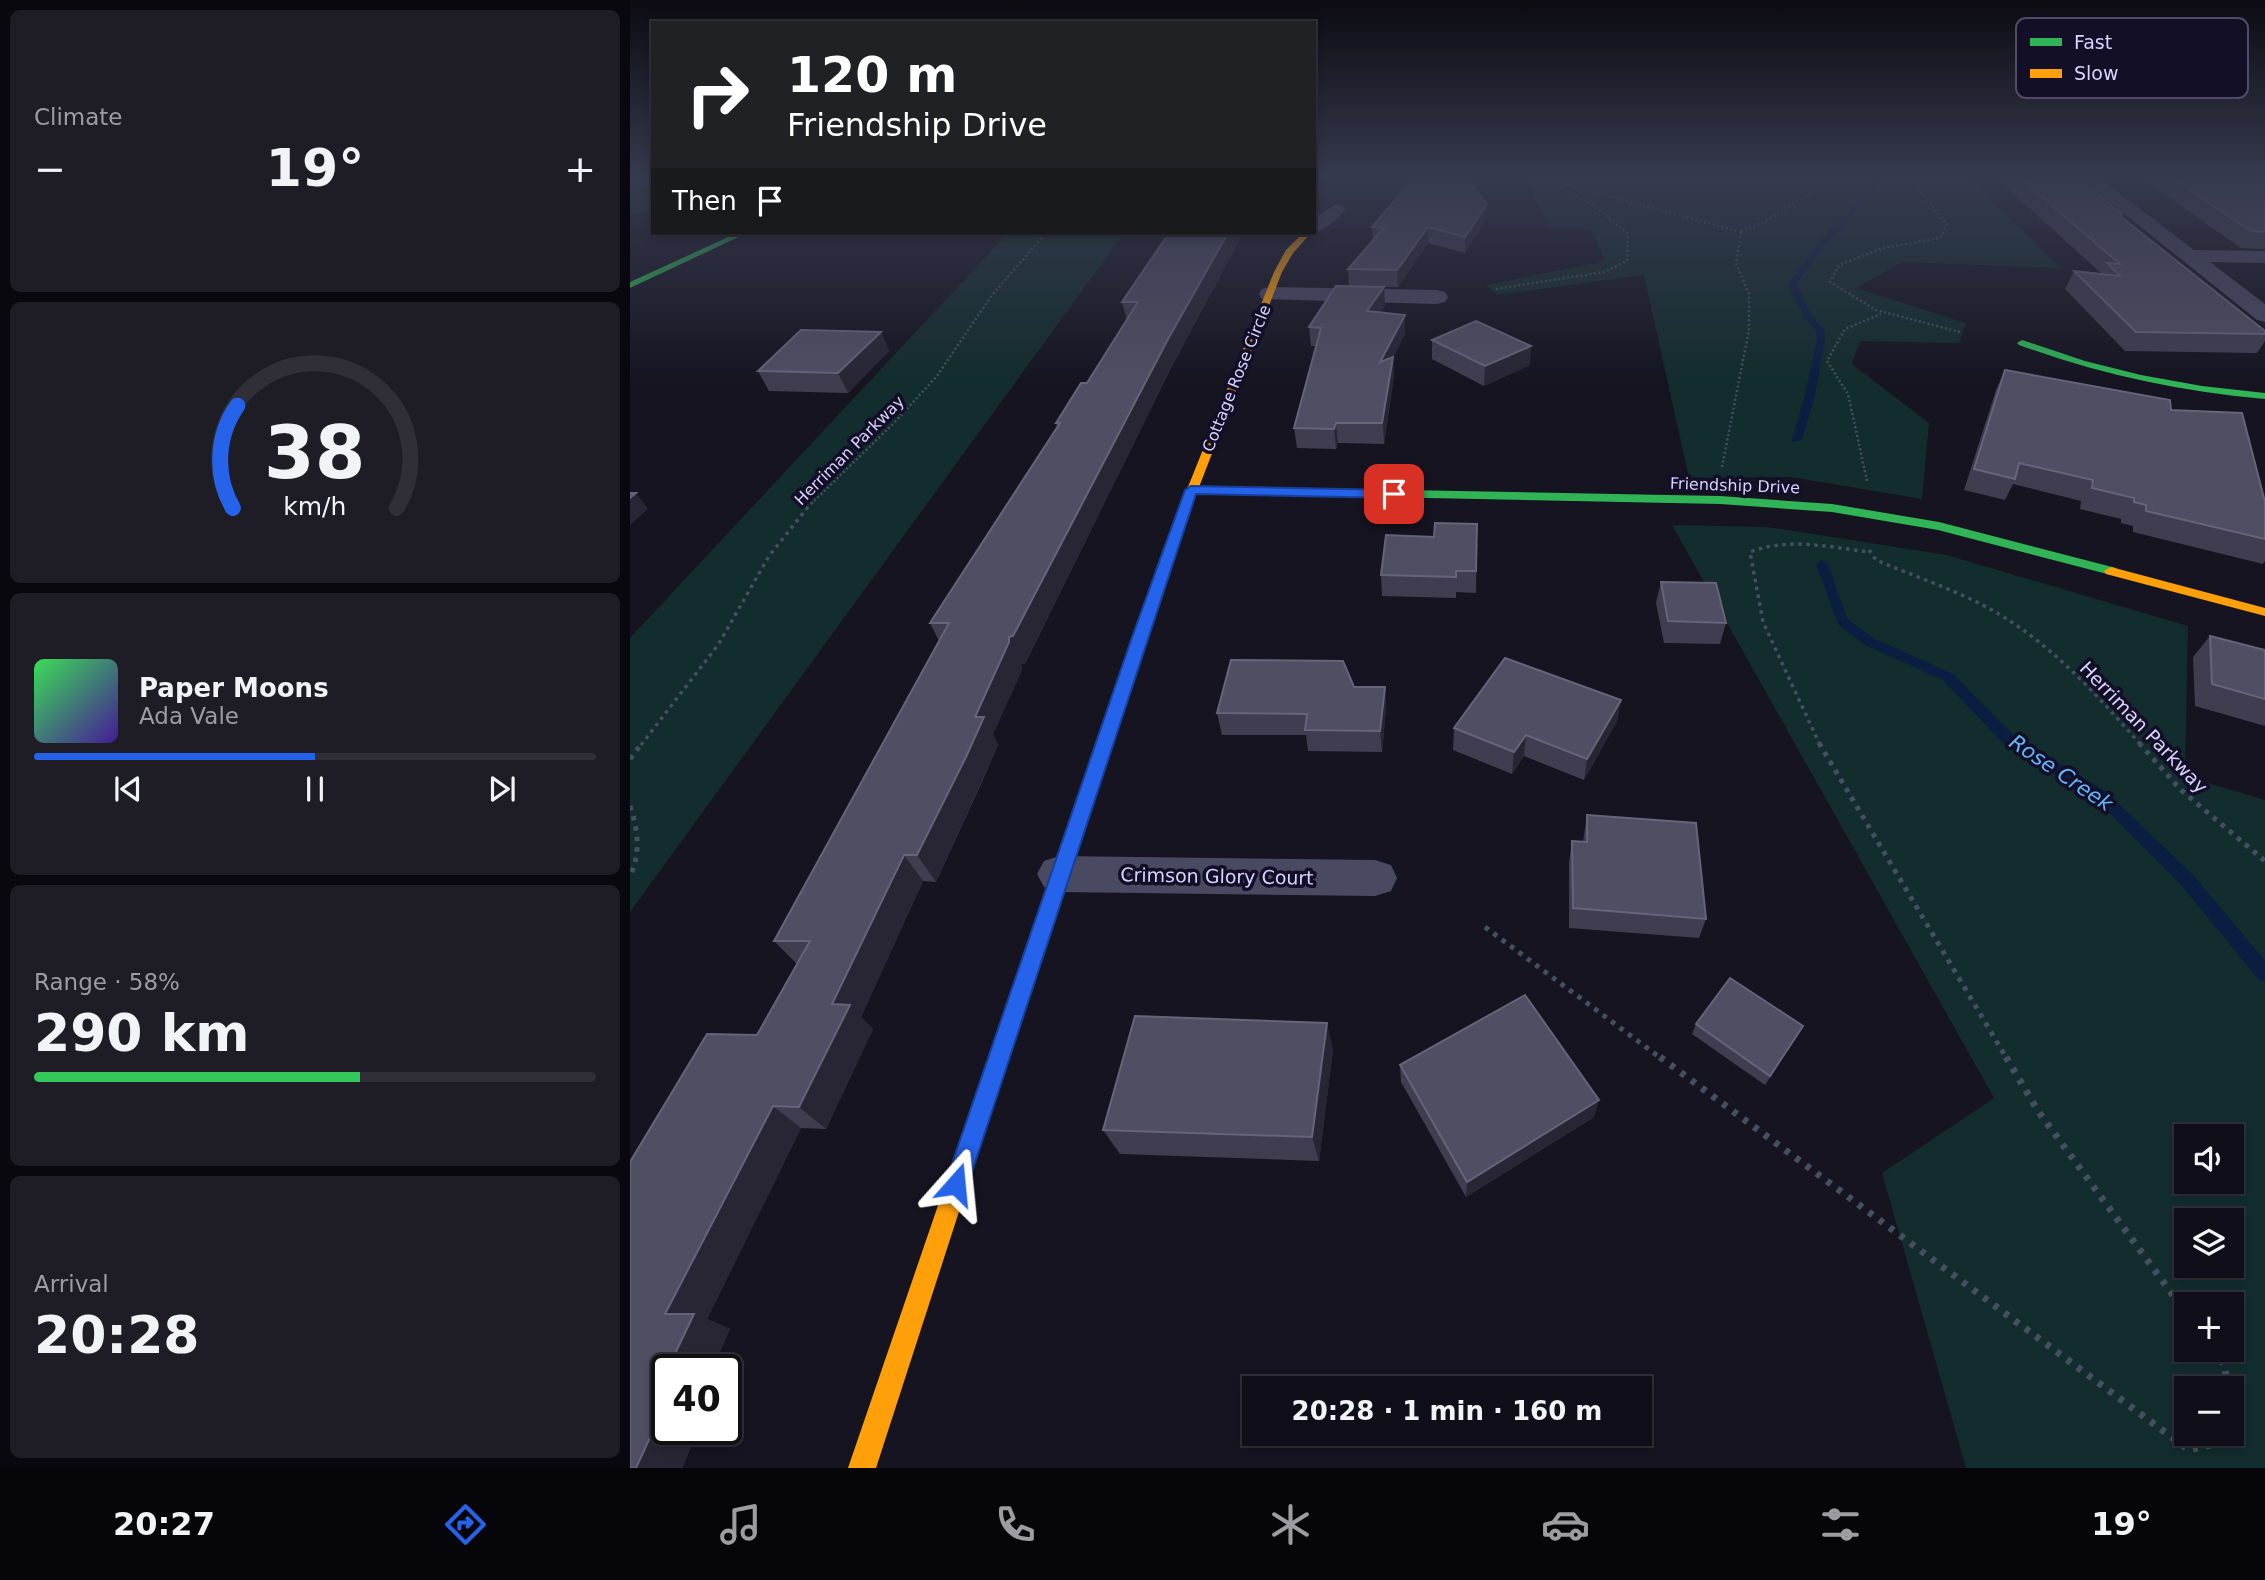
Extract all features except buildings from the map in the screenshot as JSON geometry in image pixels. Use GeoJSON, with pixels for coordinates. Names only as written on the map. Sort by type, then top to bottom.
{"type":"FeatureCollection","features":[{"type":"Feature","properties":{"kind":"street"},"geometry":{"type":"LineString","coordinates":[[630,285],[714,247]]}},
{"type":"Feature","properties":{"kind":"street","name":"Cottage Rose Circle"},"geometry":{"type":"LineString","coordinates":[[862,1468],[1059,874],[1191,490],[1270,294],[1289,252],[1294,247]]}},
{"type":"Feature","properties":{"kind":"street"},"geometry":{"type":"LineString","coordinates":[[2177,247],[2265,315]]}},
{"type":"Feature","properties":{"kind":"street"},"geometry":{"type":"LineString","coordinates":[[2189,256],[2265,257]]}},
{"type":"Feature","properties":{"kind":"street"},"geometry":{"type":"LineString","coordinates":[[1270,294],[1437,297]]}},
{"type":"Feature","properties":{"kind":"street"},"geometry":{"type":"LineString","coordinates":[[2022,344],[2131,380],[2196,391],[2265,396]]}},
{"type":"Feature","properties":{"kind":"street","name":"Friendship Drive"},"geometry":{"type":"LineString","coordinates":[[1191,490],[1720,500],[1832,508],[1939,526],[2265,612]]}},
{"type":"Feature","properties":{"kind":"street","name":"Crimson Glory Court"},"geometry":{"type":"LineString","coordinates":[[1059,874],[1376,878]]}},
{"type":"Feature","properties":{"kind":"path","name":"Herriman Parkway"},"geometry":{"type":"LineString","coordinates":[[630,759],[718,645],[769,556],[818,495],[894,423],[937,376],[992,295],[1034,247]]}},
{"type":"Feature","properties":{"kind":"path"},"geometry":{"type":"LineString","coordinates":[[1496,289],[1604,272],[1627,261],[1628,247]]}},
{"type":"Feature","properties":{"kind":"path"},"geometry":{"type":"LineString","coordinates":[[1721,470],[1749,330],[1749,294],[1736,263],[1739,247]]}},
{"type":"Feature","properties":{"kind":"path"},"geometry":{"type":"LineString","coordinates":[[1892,247],[1839,265],[1830,282],[1854,301],[1882,313],[1960,332]]}},
{"type":"Feature","properties":{"kind":"path"},"geometry":{"type":"LineString","coordinates":[[1868,484],[1848,394],[1828,361],[1844,328],[1882,313]]}},
{"type":"Feature","properties":{"kind":"path"},"geometry":{"type":"LineString","coordinates":[[1870,542],[1869,552],[1787,544],[1765,545],[1750,552],[1763,622],[1812,731],[2038,1111],[2174,1297]]}},
{"type":"Feature","properties":{"kind":"path","name":"Herriman Parkway"},"geometry":{"type":"LineString","coordinates":[[1869,552],[1876,560],[1988,608],[2020,628],[2083,680],[2181,790],[2265,861]]}},
{"type":"Feature","properties":{"kind":"path"},"geometry":{"type":"LineString","coordinates":[[630,806],[637,822],[635,868],[630,876]]}},
{"type":"Feature","properties":{"kind":"path"},"geometry":{"type":"LineString","coordinates":[[1485,927],[2174,1439]]}},
{"type":"Feature","properties":{"kind":"path"},"geometry":{"type":"LineString","coordinates":[[2184,1446],[2189,1450],[2206,1446]]}},
{"type":"Feature","properties":{"kind":"green space"},"geometry":{"type":"Polygon","coordinates":[[[995,247],[1114,247],[630,912],[630,638],[995,247]]]}},
{"type":"Feature","properties":{"kind":"green space"},"geometry":{"type":"Polygon","coordinates":[[[1599,247],[2039,247],[2061,268],[1902,262],[1856,288],[1966,323],[1959,343],[1860,341],[1852,364],[1929,423],[1922,499],[1791,477],[1689,478],[1644,275],[1497,295],[1486,285],[1605,261],[1599,247]]]}},
{"type":"Feature","properties":{"kind":"green space"},"geometry":{"type":"Polygon","coordinates":[[[1672,525],[1768,527],[1947,555],[2188,626],[2185,776],[2265,800],[2265,1468],[1966,1468],[1882,1173],[1994,1098],[1672,525]]]}},
{"type":"Feature","properties":{"kind":"waterway","name":"Rose Creek"},"geometry":{"type":"LineString","coordinates":[[1797,440],[1810,395],[1821,340],[1820,329],[1808,317],[1792,285],[1819,247]]}},
{"type":"Feature","properties":{"kind":"waterway","name":"Rose Creek"},"geometry":{"type":"LineString","coordinates":[[1822,564],[1842,621],[1870,642],[1948,677],[2012,743],[2099,794],[2188,881],[2265,974]]}},
{"type":"Feature","properties":{"kind":"traffic: fast"},"geometry":{"type":"LineString","coordinates":[[630,285],[714,247]]}},
{"type":"Feature","properties":{"kind":"traffic: fast"},"geometry":{"type":"LineString","coordinates":[[2022,343],[2081,363],[2172,385],[2265,396]]}},
{"type":"Feature","properties":{"kind":"traffic: fast"},"geometry":{"type":"LineString","coordinates":[[1191,490],[1720,500],[1832,508],[1939,526],[2111,571]]}},
{"type":"Feature","properties":{"kind":"traffic: fast"},"geometry":{"type":"LineString","coordinates":[[1003,1045],[1168,552]]}},
{"type":"Feature","properties":{"kind":"traffic: slow"},"geometry":{"type":"LineString","coordinates":[[1168,552],[1278,272],[1294,247]]}},
{"type":"Feature","properties":{"kind":"traffic: slow"},"geometry":{"type":"LineString","coordinates":[[2111,571],[2265,612]]}},
{"type":"Feature","properties":{"kind":"traffic: slow"},"geometry":{"type":"LineString","coordinates":[[862,1468],[1003,1045]]}},
{"type":"Feature","properties":{"kind":"route"},"geometry":{"type":"LineString","coordinates":[[956,1184],[1191,490],[1394,494]]}}]}
